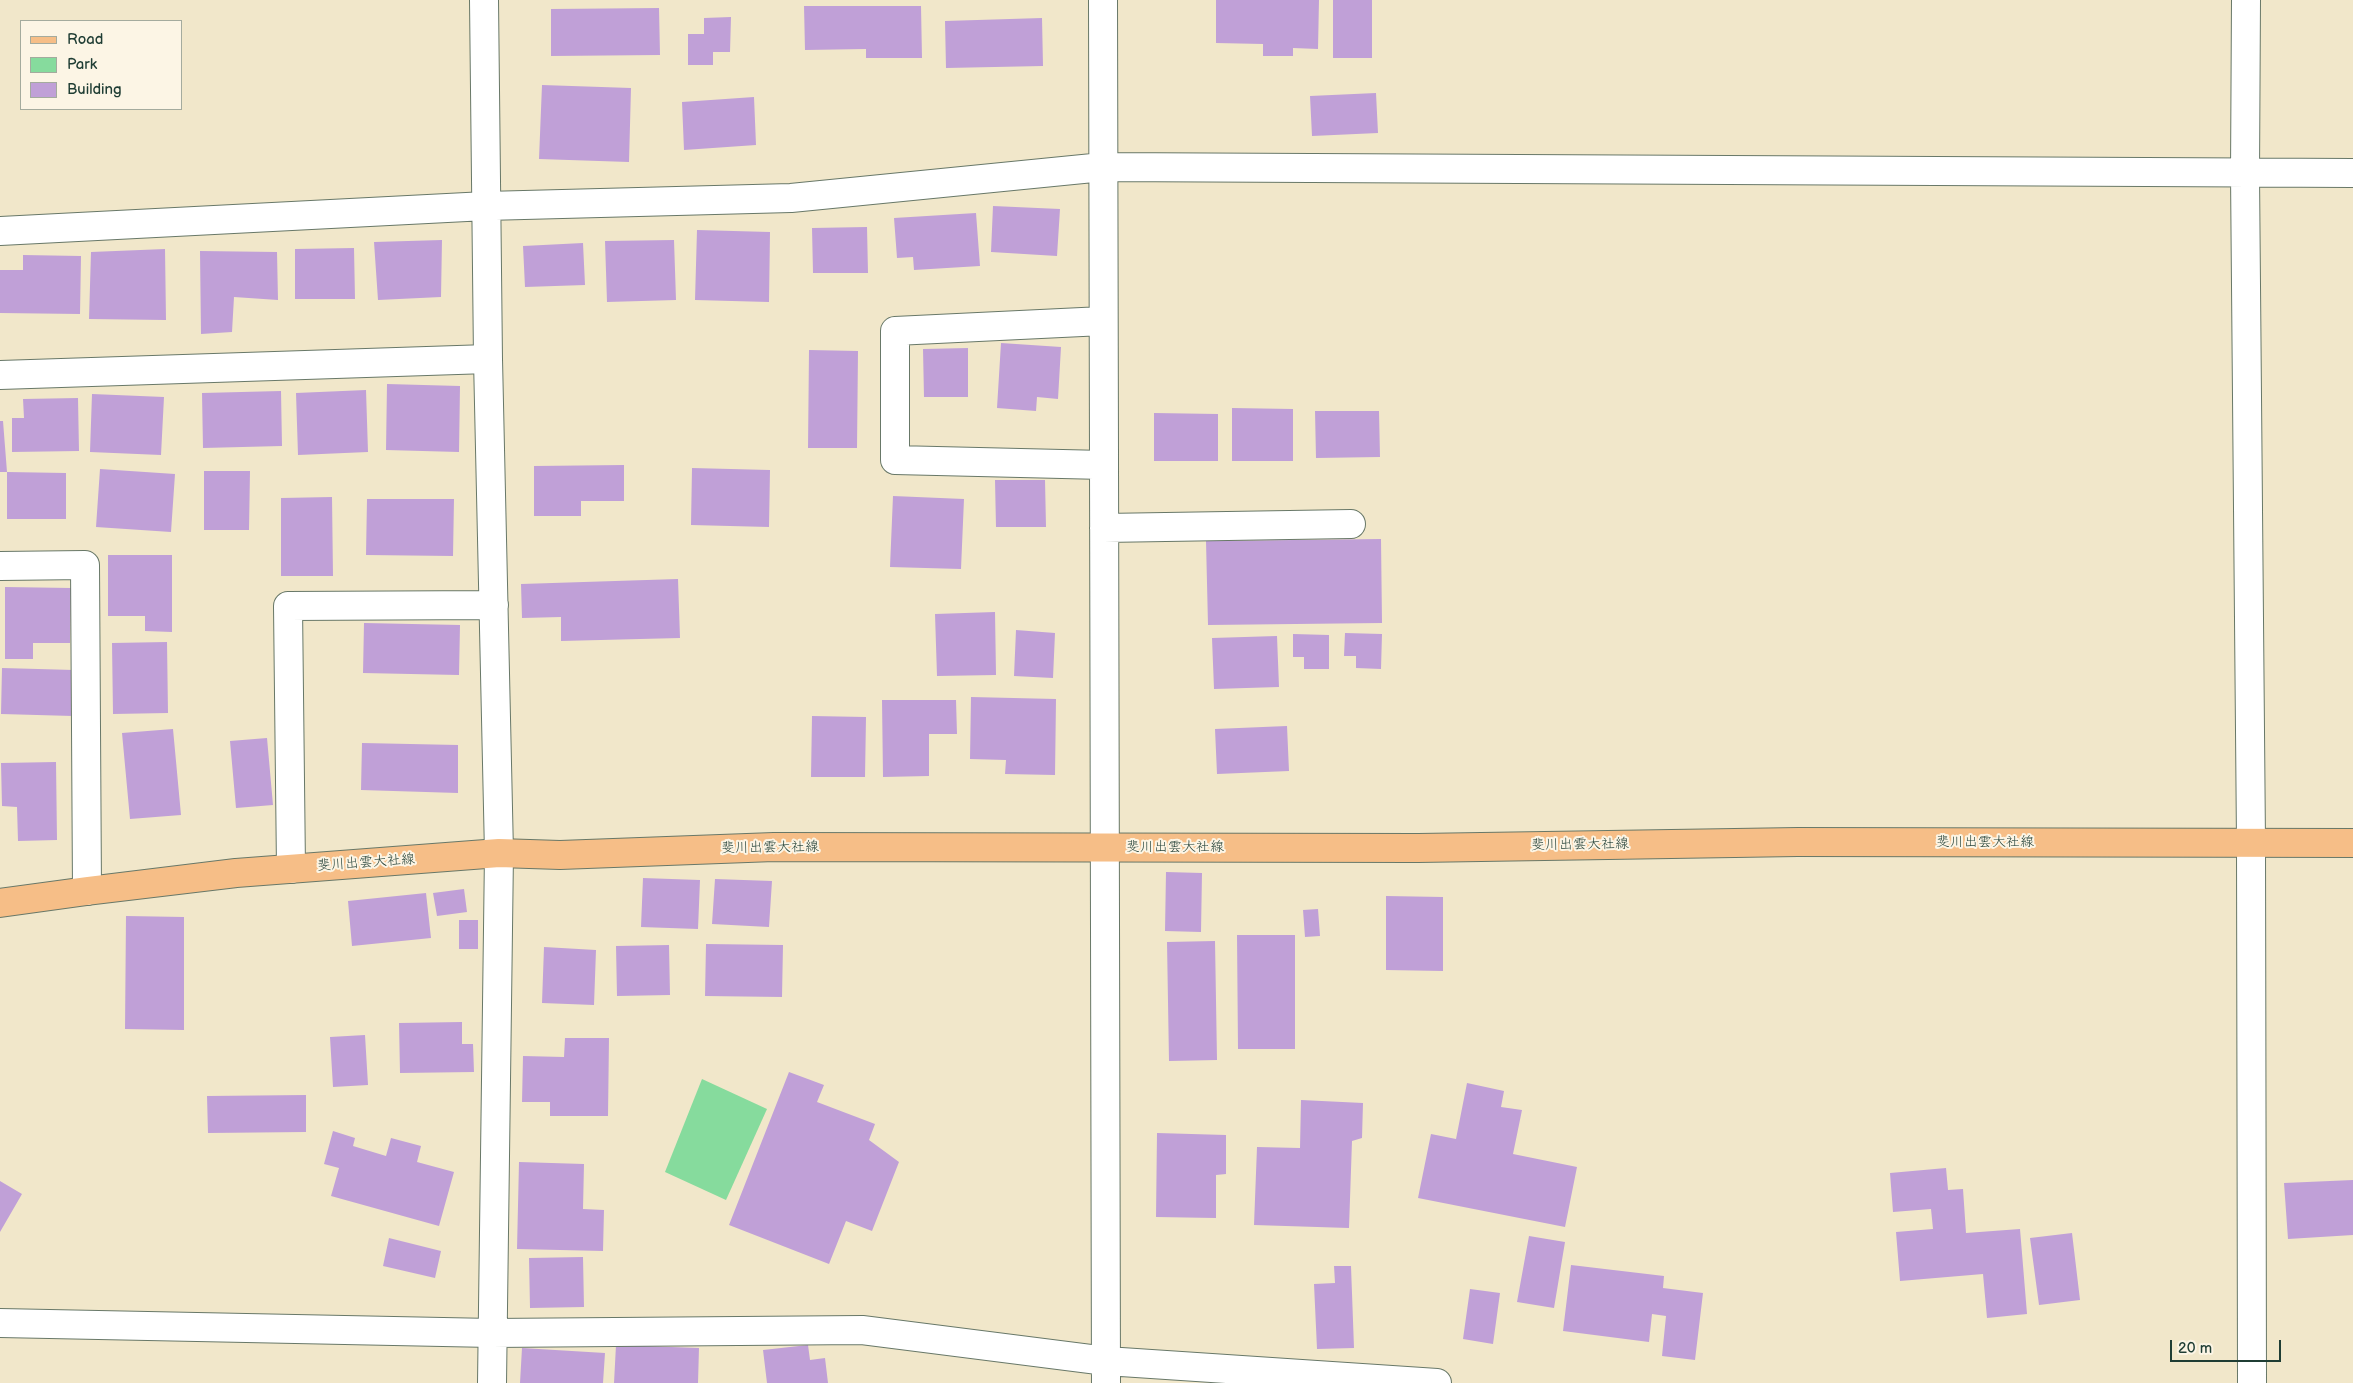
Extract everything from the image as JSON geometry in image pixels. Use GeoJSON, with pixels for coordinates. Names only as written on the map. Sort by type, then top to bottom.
{"type":"FeatureCollection","features":[{"type":"Feature","properties":{"kind":"main road","name":"斐川出雲大社線"},"geometry":{"type":"LineString","coordinates":[[0,903],[87,891],[290,869],[499,853],[560,856],[774,847],[1105,846],[1418,848],[1798,842],[2353,843]]}},
{"type":"Feature","properties":{"kind":"street"},"geometry":{"type":"LineString","coordinates":[[484,0],[488,359],[499,853],[492,1383]]}},
{"type":"Feature","properties":{"kind":"street"},"geometry":{"type":"LineString","coordinates":[[1103,0],[1106,1372]]}},
{"type":"Feature","properties":{"kind":"street"},"geometry":{"type":"LineString","coordinates":[[2246,0],[2245,174],[2251,842],[2252,1383]]}},
{"type":"Feature","properties":{"kind":"street"},"geometry":{"type":"LineString","coordinates":[[0,231],[486,206],[790,198],[1103,166],[2353,174]]}},
{"type":"Feature","properties":{"kind":"street"},"geometry":{"type":"LineString","coordinates":[[1103,321],[895,332],[895,460],[1104,465]]}},
{"type":"Feature","properties":{"kind":"street"},"geometry":{"type":"LineString","coordinates":[[0,375],[488,359]]}},
{"type":"Feature","properties":{"kind":"street"},"geometry":{"type":"LineString","coordinates":[[1104,528],[1350,524]]}},
{"type":"Feature","properties":{"kind":"street"},"geometry":{"type":"LineString","coordinates":[[0,566],[85,565],[87,891]]}},
{"type":"Feature","properties":{"kind":"street"},"geometry":{"type":"LineString","coordinates":[[290,869],[288,606],[494,605]]}},
{"type":"Feature","properties":{"kind":"street"},"geometry":{"type":"LineString","coordinates":[[0,1323],[492,1333],[862,1330],[1106,1372],[1436,1383]]}},
{"type":"Feature","properties":{"kind":"green space"},"geometry":{"type":"Polygon","coordinates":[[[702,1079],[767,1109],[726,1200],[665,1172],[702,1079]]]}},
{"type":"Feature","properties":{"kind":"building"},"geometry":{"type":"Polygon","coordinates":[[[1216,0],[1319,0],[1318,49],[1293,48],[1293,56],[1263,56],[1263,44],[1216,43],[1216,0]]]}},
{"type":"Feature","properties":{"kind":"building"},"geometry":{"type":"Polygon","coordinates":[[[1333,0],[1372,0],[1372,58],[1333,58],[1333,0]]]}},
{"type":"Feature","properties":{"kind":"building"},"geometry":{"type":"Polygon","coordinates":[[[804,6],[921,6],[922,58],[866,58],[866,49],[805,50],[804,6]]]}},
{"type":"Feature","properties":{"kind":"building"},"geometry":{"type":"Polygon","coordinates":[[[659,8],[660,55],[551,56],[551,9],[659,8]]]}},
{"type":"Feature","properties":{"kind":"building"},"geometry":{"type":"Polygon","coordinates":[[[731,17],[730,52],[713,52],[713,65],[688,65],[688,34],[704,34],[704,18],[731,17]]]}},
{"type":"Feature","properties":{"kind":"building"},"geometry":{"type":"Polygon","coordinates":[[[1042,18],[1043,66],[946,68],[945,21],[1042,18]]]}},
{"type":"Feature","properties":{"kind":"building"},"geometry":{"type":"Polygon","coordinates":[[[542,85],[631,88],[629,162],[539,159],[542,85]]]}},
{"type":"Feature","properties":{"kind":"building"},"geometry":{"type":"Polygon","coordinates":[[[1376,93],[1378,133],[1312,136],[1310,96],[1376,93]]]}},
{"type":"Feature","properties":{"kind":"building"},"geometry":{"type":"Polygon","coordinates":[[[754,97],[756,145],[684,150],[682,102],[754,97]]]}},
{"type":"Feature","properties":{"kind":"building"},"geometry":{"type":"Polygon","coordinates":[[[993,206],[1060,209],[1057,256],[991,252],[993,206]]]}},
{"type":"Feature","properties":{"kind":"building"},"geometry":{"type":"Polygon","coordinates":[[[976,213],[980,266],[914,270],[913,257],[897,258],[894,218],[976,213]]]}},
{"type":"Feature","properties":{"kind":"building"},"geometry":{"type":"Polygon","coordinates":[[[867,227],[868,273],[813,273],[812,228],[867,227]]]}},
{"type":"Feature","properties":{"kind":"building"},"geometry":{"type":"Polygon","coordinates":[[[697,230],[770,232],[769,302],[695,300],[697,230]]]}},
{"type":"Feature","properties":{"kind":"building"},"geometry":{"type":"Polygon","coordinates":[[[442,240],[441,297],[378,300],[374,242],[442,240]]]}},
{"type":"Feature","properties":{"kind":"building"},"geometry":{"type":"Polygon","coordinates":[[[674,240],[676,300],[607,302],[605,241],[674,240]]]}},
{"type":"Feature","properties":{"kind":"building"},"geometry":{"type":"Polygon","coordinates":[[[583,243],[585,285],[525,287],[523,246],[583,243]]]}},
{"type":"Feature","properties":{"kind":"building"},"geometry":{"type":"Polygon","coordinates":[[[354,248],[355,299],[295,299],[295,249],[354,248]]]}},
{"type":"Feature","properties":{"kind":"building"},"geometry":{"type":"Polygon","coordinates":[[[165,249],[166,320],[89,319],[91,252],[165,249]]]}},
{"type":"Feature","properties":{"kind":"building"},"geometry":{"type":"Polygon","coordinates":[[[200,251],[277,252],[278,300],[234,297],[232,332],[201,334],[200,251]]]}},
{"type":"Feature","properties":{"kind":"building"},"geometry":{"type":"Polygon","coordinates":[[[23,255],[81,256],[80,314],[0,313],[0,270],[23,270],[23,255]]]}},
{"type":"Feature","properties":{"kind":"building"},"geometry":{"type":"Polygon","coordinates":[[[1001,343],[1061,347],[1058,399],[1037,397],[1036,411],[997,408],[1001,343]]]}},
{"type":"Feature","properties":{"kind":"building"},"geometry":{"type":"Polygon","coordinates":[[[968,348],[968,397],[924,397],[923,349],[968,348]]]}},
{"type":"Feature","properties":{"kind":"building"},"geometry":{"type":"Polygon","coordinates":[[[809,350],[858,351],[857,448],[808,448],[809,350]]]}},
{"type":"Feature","properties":{"kind":"building"},"geometry":{"type":"Polygon","coordinates":[[[387,384],[460,386],[459,452],[386,450],[387,384]]]}},
{"type":"Feature","properties":{"kind":"building"},"geometry":{"type":"Polygon","coordinates":[[[366,390],[368,452],[298,455],[296,393],[366,390]]]}},
{"type":"Feature","properties":{"kind":"building"},"geometry":{"type":"Polygon","coordinates":[[[281,391],[282,446],[203,448],[202,393],[281,391]]]}},
{"type":"Feature","properties":{"kind":"building"},"geometry":{"type":"Polygon","coordinates":[[[92,394],[164,397],[161,455],[90,452],[92,394]]]}},
{"type":"Feature","properties":{"kind":"building"},"geometry":{"type":"Polygon","coordinates":[[[78,398],[79,451],[12,452],[12,418],[24,418],[23,399],[78,398]]]}},
{"type":"Feature","properties":{"kind":"building"},"geometry":{"type":"Polygon","coordinates":[[[1232,408],[1293,409],[1293,461],[1232,461],[1232,408]]]}},
{"type":"Feature","properties":{"kind":"building"},"geometry":{"type":"Polygon","coordinates":[[[1315,411],[1379,411],[1380,457],[1316,458],[1315,411]]]}},
{"type":"Feature","properties":{"kind":"building"},"geometry":{"type":"Polygon","coordinates":[[[1154,413],[1218,414],[1218,461],[1154,461],[1154,413]]]}},
{"type":"Feature","properties":{"kind":"building"},"geometry":{"type":"Polygon","coordinates":[[[0,421],[3,421],[7,472],[0,472],[0,421]]]}},
{"type":"Feature","properties":{"kind":"building"},"geometry":{"type":"Polygon","coordinates":[[[624,465],[624,501],[581,501],[581,516],[534,516],[534,466],[624,465]]]}},
{"type":"Feature","properties":{"kind":"building"},"geometry":{"type":"Polygon","coordinates":[[[692,468],[770,470],[769,527],[691,525],[692,468]]]}},
{"type":"Feature","properties":{"kind":"building"},"geometry":{"type":"Polygon","coordinates":[[[100,469],[175,474],[171,532],[96,527],[100,469]]]}},
{"type":"Feature","properties":{"kind":"building"},"geometry":{"type":"Polygon","coordinates":[[[204,471],[250,471],[249,530],[204,530],[204,471]]]}},
{"type":"Feature","properties":{"kind":"building"},"geometry":{"type":"Polygon","coordinates":[[[7,472],[66,473],[66,519],[7,519],[7,472]]]}},
{"type":"Feature","properties":{"kind":"building"},"geometry":{"type":"Polygon","coordinates":[[[995,480],[1045,480],[1046,527],[996,527],[995,480]]]}},
{"type":"Feature","properties":{"kind":"building"},"geometry":{"type":"Polygon","coordinates":[[[893,496],[964,499],[961,569],[890,567],[893,496]]]}},
{"type":"Feature","properties":{"kind":"building"},"geometry":{"type":"Polygon","coordinates":[[[332,497],[333,576],[281,576],[281,498],[332,497]]]}},
{"type":"Feature","properties":{"kind":"building"},"geometry":{"type":"Polygon","coordinates":[[[367,499],[454,499],[453,556],[366,555],[367,499]]]}},
{"type":"Feature","properties":{"kind":"building"},"geometry":{"type":"Polygon","coordinates":[[[1381,539],[1382,623],[1208,625],[1206,541],[1381,539]]]}},
{"type":"Feature","properties":{"kind":"building"},"geometry":{"type":"Polygon","coordinates":[[[108,555],[172,555],[172,632],[145,631],[145,616],[108,616],[108,555]]]}},
{"type":"Feature","properties":{"kind":"building"},"geometry":{"type":"Polygon","coordinates":[[[678,579],[680,638],[561,641],[561,617],[522,618],[521,584],[678,579]]]}},
{"type":"Feature","properties":{"kind":"building"},"geometry":{"type":"Polygon","coordinates":[[[5,587],[71,588],[70,643],[33,643],[33,659],[5,659],[5,587]]]}},
{"type":"Feature","properties":{"kind":"building"},"geometry":{"type":"Polygon","coordinates":[[[995,612],[996,675],[937,676],[935,614],[995,612]]]}},
{"type":"Feature","properties":{"kind":"building"},"geometry":{"type":"Polygon","coordinates":[[[364,623],[460,625],[459,675],[363,673],[364,623]]]}},
{"type":"Feature","properties":{"kind":"building"},"geometry":{"type":"Polygon","coordinates":[[[1016,630],[1055,633],[1053,678],[1014,676],[1016,630]]]}},
{"type":"Feature","properties":{"kind":"building"},"geometry":{"type":"Polygon","coordinates":[[[1345,633],[1382,634],[1381,669],[1356,668],[1356,656],[1344,656],[1345,633]]]}},
{"type":"Feature","properties":{"kind":"building"},"geometry":{"type":"Polygon","coordinates":[[[1293,634],[1329,635],[1329,669],[1304,669],[1304,657],[1293,657],[1293,634]]]}},
{"type":"Feature","properties":{"kind":"building"},"geometry":{"type":"Polygon","coordinates":[[[1277,636],[1279,687],[1214,689],[1212,638],[1277,636]]]}},
{"type":"Feature","properties":{"kind":"building"},"geometry":{"type":"Polygon","coordinates":[[[167,642],[168,713],[113,714],[112,643],[167,642]]]}},
{"type":"Feature","properties":{"kind":"building"},"geometry":{"type":"Polygon","coordinates":[[[2,668],[74,670],[73,716],[1,714],[2,668]]]}},
{"type":"Feature","properties":{"kind":"building"},"geometry":{"type":"Polygon","coordinates":[[[971,697],[1056,699],[1055,775],[1005,774],[1006,760],[970,759],[971,697]]]}},
{"type":"Feature","properties":{"kind":"building"},"geometry":{"type":"Polygon","coordinates":[[[882,700],[956,700],[957,734],[929,734],[929,776],[883,777],[882,700]]]}},
{"type":"Feature","properties":{"kind":"building"},"geometry":{"type":"Polygon","coordinates":[[[812,716],[866,717],[865,777],[811,777],[812,716]]]}},
{"type":"Feature","properties":{"kind":"building"},"geometry":{"type":"Polygon","coordinates":[[[1287,726],[1289,771],[1217,774],[1215,729],[1287,726]]]}},
{"type":"Feature","properties":{"kind":"building"},"geometry":{"type":"Polygon","coordinates":[[[173,729],[181,815],[130,819],[122,733],[173,729]]]}},
{"type":"Feature","properties":{"kind":"building"},"geometry":{"type":"Polygon","coordinates":[[[267,738],[273,805],[236,808],[230,741],[267,738]]]}},
{"type":"Feature","properties":{"kind":"building"},"geometry":{"type":"Polygon","coordinates":[[[362,743],[458,745],[458,793],[361,790],[362,743]]]}},
{"type":"Feature","properties":{"kind":"building"},"geometry":{"type":"Polygon","coordinates":[[[56,762],[57,840],[18,841],[17,807],[2,806],[1,763],[56,762]]]}},
{"type":"Feature","properties":{"kind":"building"},"geometry":{"type":"Polygon","coordinates":[[[1166,872],[1202,873],[1201,932],[1165,931],[1166,872]]]}},
{"type":"Feature","properties":{"kind":"building"},"geometry":{"type":"Polygon","coordinates":[[[643,878],[700,880],[698,929],[641,927],[643,878]]]}},
{"type":"Feature","properties":{"kind":"building"},"geometry":{"type":"Polygon","coordinates":[[[715,879],[772,881],[769,927],[712,924],[715,879]]]}},
{"type":"Feature","properties":{"kind":"building"},"geometry":{"type":"Polygon","coordinates":[[[464,889],[467,912],[437,916],[433,893],[464,889]]]}},
{"type":"Feature","properties":{"kind":"building"},"geometry":{"type":"Polygon","coordinates":[[[426,893],[431,938],[352,946],[348,901],[426,893]]]}},
{"type":"Feature","properties":{"kind":"building"},"geometry":{"type":"Polygon","coordinates":[[[1386,896],[1443,897],[1443,971],[1386,970],[1386,896]]]}},
{"type":"Feature","properties":{"kind":"building"},"geometry":{"type":"Polygon","coordinates":[[[1318,909],[1320,936],[1305,937],[1303,910],[1318,909]]]}},
{"type":"Feature","properties":{"kind":"building"},"geometry":{"type":"Polygon","coordinates":[[[126,916],[184,917],[184,1030],[125,1029],[126,916]]]}},
{"type":"Feature","properties":{"kind":"building"},"geometry":{"type":"Polygon","coordinates":[[[459,920],[478,920],[478,949],[459,949],[459,920]]]}},
{"type":"Feature","properties":{"kind":"building"},"geometry":{"type":"Polygon","coordinates":[[[1237,935],[1295,935],[1295,1049],[1238,1049],[1237,935]]]}},
{"type":"Feature","properties":{"kind":"building"},"geometry":{"type":"Polygon","coordinates":[[[1215,941],[1217,1060],[1169,1061],[1167,942],[1215,941]]]}},
{"type":"Feature","properties":{"kind":"building"},"geometry":{"type":"Polygon","coordinates":[[[706,944],[783,945],[782,997],[705,996],[706,944]]]}},
{"type":"Feature","properties":{"kind":"building"},"geometry":{"type":"Polygon","coordinates":[[[669,945],[670,995],[617,996],[616,946],[669,945]]]}},
{"type":"Feature","properties":{"kind":"building"},"geometry":{"type":"Polygon","coordinates":[[[544,947],[596,950],[594,1005],[542,1003],[544,947]]]}},
{"type":"Feature","properties":{"kind":"building"},"geometry":{"type":"Polygon","coordinates":[[[462,1022],[462,1044],[473,1044],[474,1072],[400,1073],[399,1023],[462,1022]]]}},
{"type":"Feature","properties":{"kind":"building"},"geometry":{"type":"Polygon","coordinates":[[[365,1035],[368,1085],[333,1087],[330,1037],[365,1035]]]}},
{"type":"Feature","properties":{"kind":"building"},"geometry":{"type":"Polygon","coordinates":[[[565,1038],[609,1038],[608,1116],[550,1116],[550,1102],[522,1102],[523,1056],[564,1057],[565,1038]]]}},
{"type":"Feature","properties":{"kind":"building"},"geometry":{"type":"Polygon","coordinates":[[[789,1072],[824,1085],[817,1102],[875,1124],[869,1140],[899,1162],[872,1231],[846,1221],[829,1264],[729,1225],[789,1072]]]}},
{"type":"Feature","properties":{"kind":"building"},"geometry":{"type":"Polygon","coordinates":[[[1467,1083],[1504,1091],[1501,1107],[1522,1110],[1513,1154],[1577,1167],[1565,1227],[1418,1198],[1431,1134],[1456,1139],[1467,1083]]]}},
{"type":"Feature","properties":{"kind":"building"},"geometry":{"type":"Polygon","coordinates":[[[306,1095],[306,1132],[208,1133],[207,1096],[306,1095]]]}},
{"type":"Feature","properties":{"kind":"building"},"geometry":{"type":"Polygon","coordinates":[[[1301,1100],[1363,1103],[1362,1138],[1352,1141],[1349,1228],[1254,1225],[1257,1147],[1300,1148],[1301,1100]]]}},
{"type":"Feature","properties":{"kind":"building"},"geometry":{"type":"Polygon","coordinates":[[[333,1131],[355,1138],[353,1146],[386,1156],[391,1138],[421,1146],[417,1162],[454,1172],[439,1226],[331,1196],[339,1168],[324,1164],[333,1131]]]}},
{"type":"Feature","properties":{"kind":"building"},"geometry":{"type":"Polygon","coordinates":[[[1157,1133],[1226,1135],[1226,1174],[1216,1175],[1216,1218],[1156,1217],[1157,1133]]]}},
{"type":"Feature","properties":{"kind":"building"},"geometry":{"type":"Polygon","coordinates":[[[519,1162],[584,1164],[583,1209],[604,1210],[603,1251],[517,1249],[519,1162]]]}},
{"type":"Feature","properties":{"kind":"building"},"geometry":{"type":"Polygon","coordinates":[[[1946,1168],[1948,1190],[1963,1189],[1966,1233],[2020,1229],[2027,1314],[1987,1318],[1983,1274],[1900,1281],[1896,1232],[1933,1229],[1931,1209],[1893,1212],[1890,1173],[1946,1168]]]}},
{"type":"Feature","properties":{"kind":"building"},"geometry":{"type":"Polygon","coordinates":[[[2353,1180],[2353,1235],[2288,1239],[2284,1183],[2353,1180]]]}},
{"type":"Feature","properties":{"kind":"building"},"geometry":{"type":"Polygon","coordinates":[[[0,1181],[22,1194],[0,1232],[0,1181]]]}},
{"type":"Feature","properties":{"kind":"building"},"geometry":{"type":"Polygon","coordinates":[[[2072,1233],[2080,1300],[2039,1305],[2030,1238],[2072,1233]]]}},
{"type":"Feature","properties":{"kind":"building"},"geometry":{"type":"Polygon","coordinates":[[[1529,1236],[1565,1242],[1554,1308],[1517,1302],[1529,1236]]]}},
{"type":"Feature","properties":{"kind":"building"},"geometry":{"type":"Polygon","coordinates":[[[389,1238],[441,1251],[435,1278],[383,1266],[389,1238]]]}},
{"type":"Feature","properties":{"kind":"building"},"geometry":{"type":"Polygon","coordinates":[[[583,1257],[584,1307],[530,1308],[529,1258],[583,1257]]]}},
{"type":"Feature","properties":{"kind":"building"},"geometry":{"type":"Polygon","coordinates":[[[1571,1265],[1664,1276],[1663,1288],[1703,1293],[1695,1360],[1662,1356],[1666,1316],[1652,1314],[1649,1342],[1563,1331],[1571,1265]]]}},
{"type":"Feature","properties":{"kind":"building"},"geometry":{"type":"Polygon","coordinates":[[[1334,1266],[1351,1266],[1354,1348],[1317,1349],[1314,1284],[1335,1283],[1334,1266]]]}},
{"type":"Feature","properties":{"kind":"building"},"geometry":{"type":"Polygon","coordinates":[[[1470,1289],[1500,1293],[1493,1344],[1463,1339],[1470,1289]]]}},
{"type":"Feature","properties":{"kind":"building"},"geometry":{"type":"Polygon","coordinates":[[[616,1345],[699,1348],[698,1383],[614,1383],[616,1345]]]}},
{"type":"Feature","properties":{"kind":"building"},"geometry":{"type":"Polygon","coordinates":[[[808,1345],[810,1360],[825,1358],[828,1383],[767,1383],[763,1350],[808,1345]]]}},
{"type":"Feature","properties":{"kind":"building"},"geometry":{"type":"Polygon","coordinates":[[[522,1348],[605,1353],[603,1383],[520,1383],[522,1348]]]}}]}
